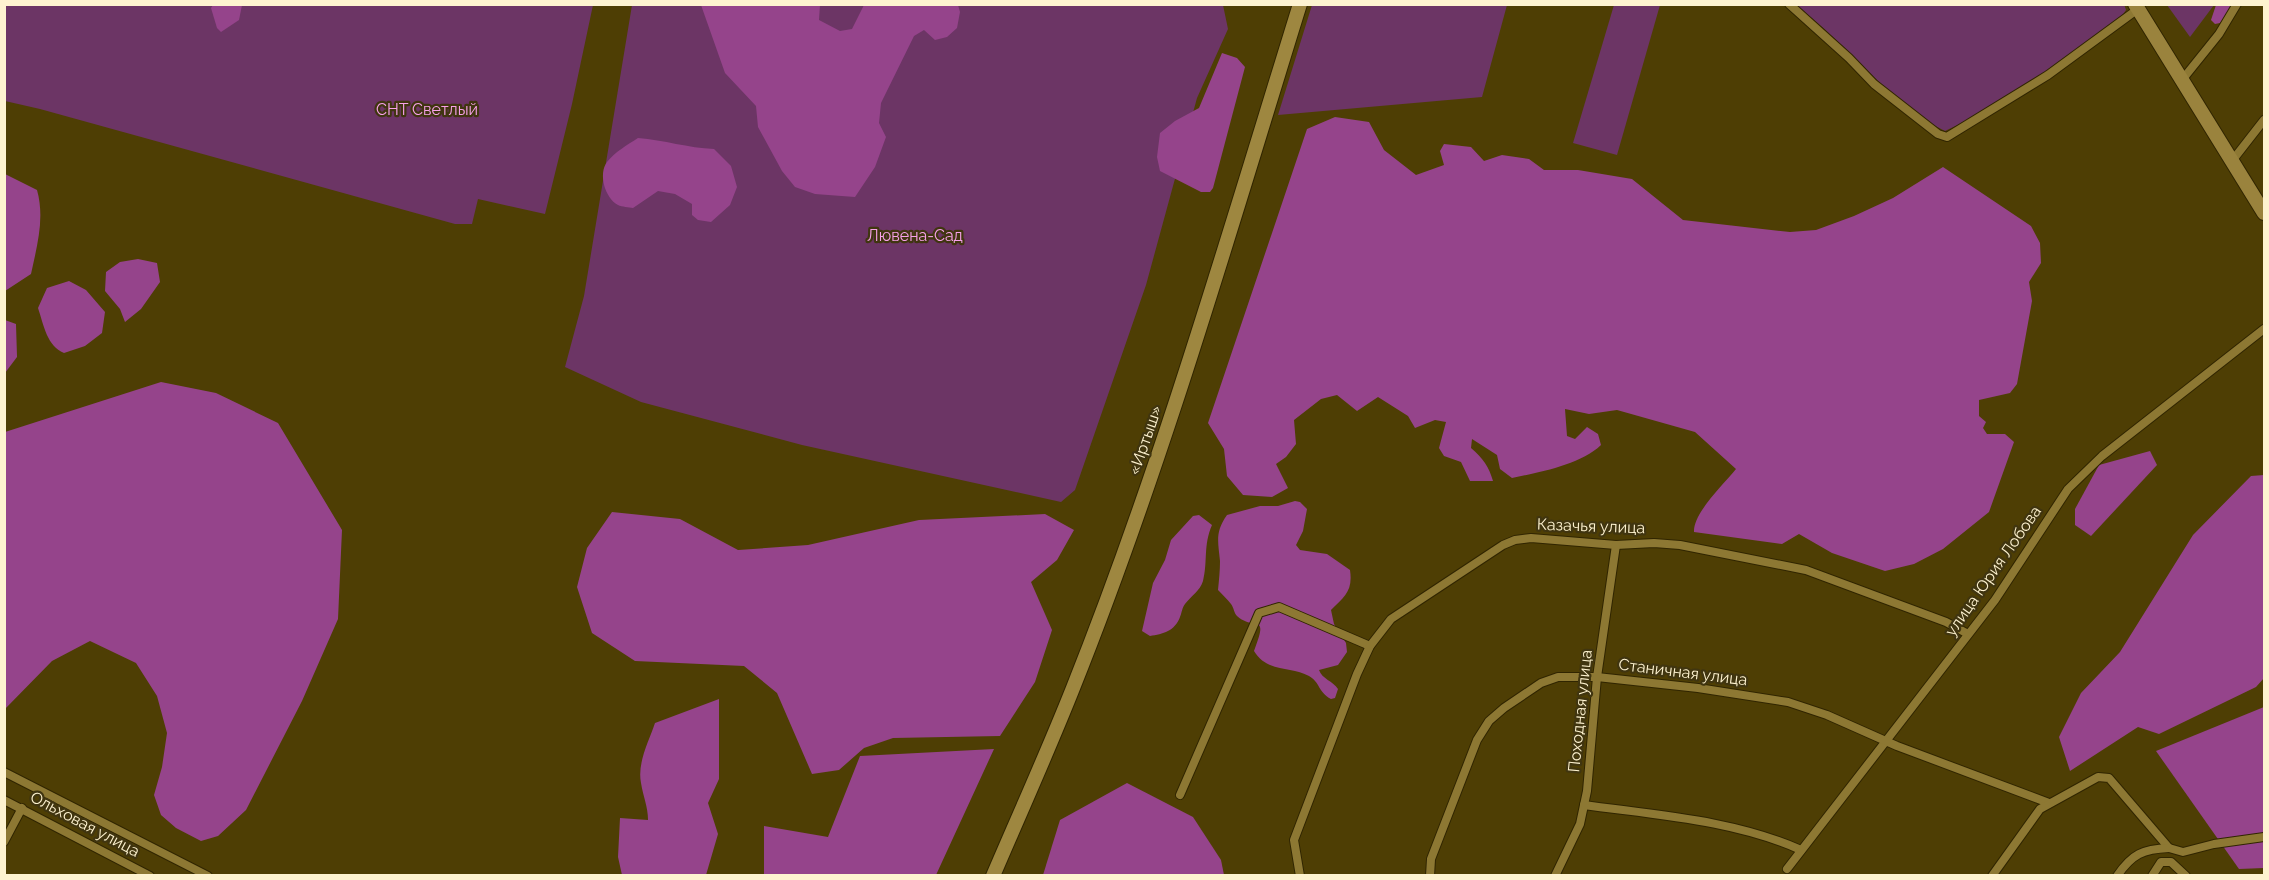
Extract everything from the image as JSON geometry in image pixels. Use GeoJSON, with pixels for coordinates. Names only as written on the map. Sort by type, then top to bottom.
{"type":"FeatureCollection","features":[{"type":"Feature","properties":{"kind":"highway","name":"«Иртыш»"},"geometry":{"type":"LineString","coordinates":[[993,876],[1074,686],[1132,526],[1229,238],[1300,4]]}},
{"type":"Feature","properties":{"kind":"main road"},"geometry":{"type":"LineString","coordinates":[[2136,7],[2265,213]]}},
{"type":"Feature","properties":{"kind":"street"},"geometry":{"type":"LineString","coordinates":[[1789,4],[1874,84],[1938,134],[1947,137],[2048,75],[2136,7]]}},
{"type":"Feature","properties":{"kind":"street"},"geometry":{"type":"LineString","coordinates":[[2182,80],[2218,34],[2237,4]]}},
{"type":"Feature","properties":{"kind":"street"},"geometry":{"type":"LineString","coordinates":[[2232,161],[2265,120]]}},
{"type":"Feature","properties":{"kind":"street","name":"улица Юрия Лобова"},"geometry":{"type":"LineString","coordinates":[[1787,869],[1995,600],[2068,489],[2102,456],[2265,329]]}},
{"type":"Feature","properties":{"kind":"street","name":"Казачья улица"},"geometry":{"type":"LineString","coordinates":[[1300,876],[1294,840],[1370,646],[1391,620],[1515,540],[1531,538],[1616,545],[1654,543],[1680,545],[1806,570],[1946,622],[1968,634]]}},
{"type":"Feature","properties":{"kind":"street","name":"Походная улица"},"geometry":{"type":"LineString","coordinates":[[1555,876],[1580,824],[1584,805],[1616,545]]}},
{"type":"Feature","properties":{"kind":"street"},"geometry":{"type":"LineString","coordinates":[[1180,795],[1259,613],[1280,607],[1370,646]]}},
{"type":"Feature","properties":{"kind":"street","name":"Станичная улица"},"geometry":{"type":"LineString","coordinates":[[1430,876],[1431,859],[1477,740],[1489,721],[1504,708],[1549,680],[1558,677],[1598,677],[1698,688],[1788,702],[1827,715],[1886,741],[2049,803]]}},
{"type":"Feature","properties":{"kind":"street"},"geometry":{"type":"LineString","coordinates":[[4,772],[208,876]]}},
{"type":"Feature","properties":{"kind":"street"},"geometry":{"type":"LineString","coordinates":[[1992,876],[2032,818],[2049,803],[2063,798],[2098,777],[2109,778],[2169,848]]}},
{"type":"Feature","properties":{"kind":"street","name":"Ольховая улица"},"geometry":{"type":"LineString","coordinates":[[4,800],[150,876]]}},
{"type":"Feature","properties":{"kind":"street"},"geometry":{"type":"LineString","coordinates":[[1584,805],[1687,820],[1737,830],[1782,842],[1801,850]]}},
{"type":"Feature","properties":{"kind":"street"},"geometry":{"type":"LineString","coordinates":[[4,842],[22,808]]}},
{"type":"Feature","properties":{"kind":"street"},"geometry":{"type":"LineString","coordinates":[[2117,876],[2135,856],[2150,849],[2169,848],[2183,852],[2214,844],[2265,837]]}},
{"type":"Feature","properties":{"kind":"street"},"geometry":{"type":"LineString","coordinates":[[2152,876],[2161,862],[2171,862],[2186,876]]}},
{"type":"Feature","properties":{"kind":"green space"},"geometry":{"type":"Polygon","coordinates":[[[1312,4],[1507,5],[1482,97],[1278,115],[1312,4]]]}},
{"type":"Feature","properties":{"kind":"green space"},"geometry":{"type":"Polygon","coordinates":[[[2124,4],[2126,10],[2119,19],[2086,47],[1992,106],[1945,131],[1900,101],[1825,29],[1795,5],[2124,4]]]}},
{"type":"Feature","properties":{"kind":"green space","name":"СНТ Светлый"},"geometry":{"type":"Polygon","coordinates":[[[5,5],[593,5],[545,214],[478,199],[472,224],[455,224],[5,101],[5,5]]]}},
{"type":"Feature","properties":{"kind":"green space","name":"Лювена-Сад"},"geometry":{"type":"Polygon","coordinates":[[[632,5],[1223,5],[1228,29],[1197,98],[1146,285],[1075,490],[1061,502],[802,445],[641,402],[565,367],[584,296],[632,5]]]}},
{"type":"Feature","properties":{"kind":"green space"},"geometry":{"type":"Polygon","coordinates":[[[1614,5],[1660,5],[1617,155],[1573,143],[1614,5]]]}},
{"type":"Feature","properties":{"kind":"green space"},"geometry":{"type":"Polygon","coordinates":[[[2167,5],[2214,5],[2190,37],[2167,5]]]}},
{"type":"Feature","properties":{"kind":"shaded area"},"geometry":{"type":"Polygon","coordinates":[[[213,5],[242,5],[239,20],[221,32],[217,28],[211,8],[213,5]]]}},
{"type":"Feature","properties":{"kind":"shaded area"},"geometry":{"type":"Polygon","coordinates":[[[701,5],[820,5],[819,20],[840,31],[852,29],[864,5],[958,5],[960,12],[957,28],[947,37],[935,40],[924,30],[914,36],[881,103],[879,123],[886,137],[875,167],[855,197],[815,194],[795,187],[782,171],[758,127],[756,106],[725,73],[701,5]]]}},
{"type":"Feature","properties":{"kind":"shaded area"},"geometry":{"type":"Polygon","coordinates":[[[2216,5],[2235,5],[2220,23],[2215,24],[2211,20],[2216,5]]]}},
{"type":"Feature","properties":{"kind":"shaded area"},"geometry":{"type":"Polygon","coordinates":[[[1222,53],[1237,58],[1245,67],[1213,188],[1210,192],[1201,192],[1160,171],[1157,157],[1160,133],[1175,121],[1199,108],[1222,53]]]}},
{"type":"Feature","properties":{"kind":"shaded area"},"geometry":{"type":"Polygon","coordinates":[[[1335,117],[1369,122],[1384,150],[1416,175],[1444,165],[1440,151],[1444,144],[1471,147],[1484,161],[1502,155],[1529,159],[1544,170],[1578,170],[1632,179],[1683,220],[1790,232],[1816,230],[1854,216],[1893,198],[1943,167],[2031,226],[2040,243],[2041,263],[2029,282],[2032,301],[2017,384],[2010,393],[1979,400],[1979,416],[1986,422],[1983,428],[1987,434],[2005,434],[2014,442],[1989,512],[1943,549],[1914,564],[1885,571],[1832,553],[1799,534],[1782,544],[1694,532],[1698,516],[1736,469],[1695,432],[1617,410],[1589,414],[1565,409],[1567,436],[1575,439],[1587,427],[1598,434],[1601,445],[1571,463],[1512,478],[1500,469],[1497,455],[1472,439],[1471,448],[1485,463],[1493,481],[1470,481],[1461,462],[1444,456],[1439,448],[1446,422],[1435,420],[1415,428],[1408,416],[1378,397],[1357,411],[1337,395],[1321,399],[1294,420],[1296,444],[1286,457],[1276,464],[1288,488],[1272,497],[1243,495],[1227,476],[1224,449],[1208,423],[1307,129],[1335,117]]]}},
{"type":"Feature","properties":{"kind":"shaded area"},"geometry":{"type":"Polygon","coordinates":[[[638,138],[714,149],[731,166],[737,187],[730,205],[711,222],[698,220],[692,215],[692,204],[675,194],[658,191],[633,208],[613,202],[604,185],[604,167],[621,149],[638,138]]]}},
{"type":"Feature","properties":{"kind":"shaded area"},"geometry":{"type":"Polygon","coordinates":[[[5,174],[37,190],[40,211],[36,253],[31,274],[5,291],[5,174]]]}},
{"type":"Feature","properties":{"kind":"shaded area"},"geometry":{"type":"Polygon","coordinates":[[[138,259],[157,263],[160,282],[141,309],[125,322],[120,309],[105,291],[106,272],[120,262],[138,259]]]}},
{"type":"Feature","properties":{"kind":"shaded area"},"geometry":{"type":"Polygon","coordinates":[[[69,281],[86,290],[105,312],[102,333],[85,346],[64,353],[58,350],[50,340],[38,308],[47,288],[69,281]]]}},
{"type":"Feature","properties":{"kind":"shaded area"},"geometry":{"type":"Polygon","coordinates":[[[5,320],[16,324],[17,357],[5,373],[5,320]]]}},
{"type":"Feature","properties":{"kind":"shaded area"},"geometry":{"type":"Polygon","coordinates":[[[161,382],[216,393],[278,423],[342,530],[338,619],[302,701],[246,810],[218,836],[201,841],[176,828],[161,815],[154,795],[162,767],[167,733],[157,696],[136,663],[90,641],[52,661],[5,709],[5,432],[161,382]]]}},
{"type":"Feature","properties":{"kind":"shaded area"},"geometry":{"type":"Polygon","coordinates":[[[2150,451],[2157,465],[2091,536],[2075,525],[2075,509],[2099,465],[2150,451]]]}},
{"type":"Feature","properties":{"kind":"shaded area"},"geometry":{"type":"Polygon","coordinates":[[[2264,475],[2264,678],[2256,687],[2159,734],[2138,727],[2070,771],[2059,737],[2081,693],[2120,652],[2193,535],[2251,476],[2264,475]]]}},
{"type":"Feature","properties":{"kind":"shaded area"},"geometry":{"type":"Polygon","coordinates":[[[1295,501],[1300,502],[1307,509],[1303,531],[1296,545],[1300,550],[1327,554],[1350,570],[1349,588],[1344,597],[1331,610],[1334,624],[1346,643],[1347,652],[1338,665],[1319,670],[1338,689],[1335,698],[1331,699],[1309,676],[1273,666],[1259,658],[1254,651],[1260,627],[1258,624],[1249,623],[1237,616],[1231,604],[1218,590],[1220,561],[1218,537],[1227,515],[1260,506],[1278,506],[1295,501]]]}},
{"type":"Feature","properties":{"kind":"shaded area"},"geometry":{"type":"Polygon","coordinates":[[[612,512],[680,519],[738,550],[808,545],[919,520],[1045,514],[1074,530],[1057,560],[1031,582],[1052,630],[1035,682],[1000,736],[893,738],[864,748],[839,770],[812,774],[777,693],[744,666],[635,661],[592,633],[577,587],[587,548],[612,512]]]}},
{"type":"Feature","properties":{"kind":"shaded area"},"geometry":{"type":"Polygon","coordinates":[[[1199,515],[1212,525],[1202,585],[1184,606],[1178,622],[1172,629],[1150,636],[1142,631],[1153,583],[1165,560],[1171,540],[1193,516],[1199,515]]]}},
{"type":"Feature","properties":{"kind":"shaded area"},"geometry":{"type":"Polygon","coordinates":[[[719,699],[719,779],[708,803],[718,834],[706,875],[622,875],[618,857],[620,818],[648,820],[640,775],[644,752],[655,723],[719,699]]]}},
{"type":"Feature","properties":{"kind":"shaded area"},"geometry":{"type":"Polygon","coordinates":[[[2264,707],[2264,868],[2239,869],[2156,751],[2264,707]]]}},
{"type":"Feature","properties":{"kind":"shaded area"},"geometry":{"type":"Polygon","coordinates":[[[994,749],[936,875],[764,875],[764,826],[828,837],[860,756],[994,749]]]}},
{"type":"Feature","properties":{"kind":"shaded area"},"geometry":{"type":"Polygon","coordinates":[[[1127,783],[1193,817],[1221,860],[1224,875],[1043,875],[1060,820],[1127,783]]]}}]}
